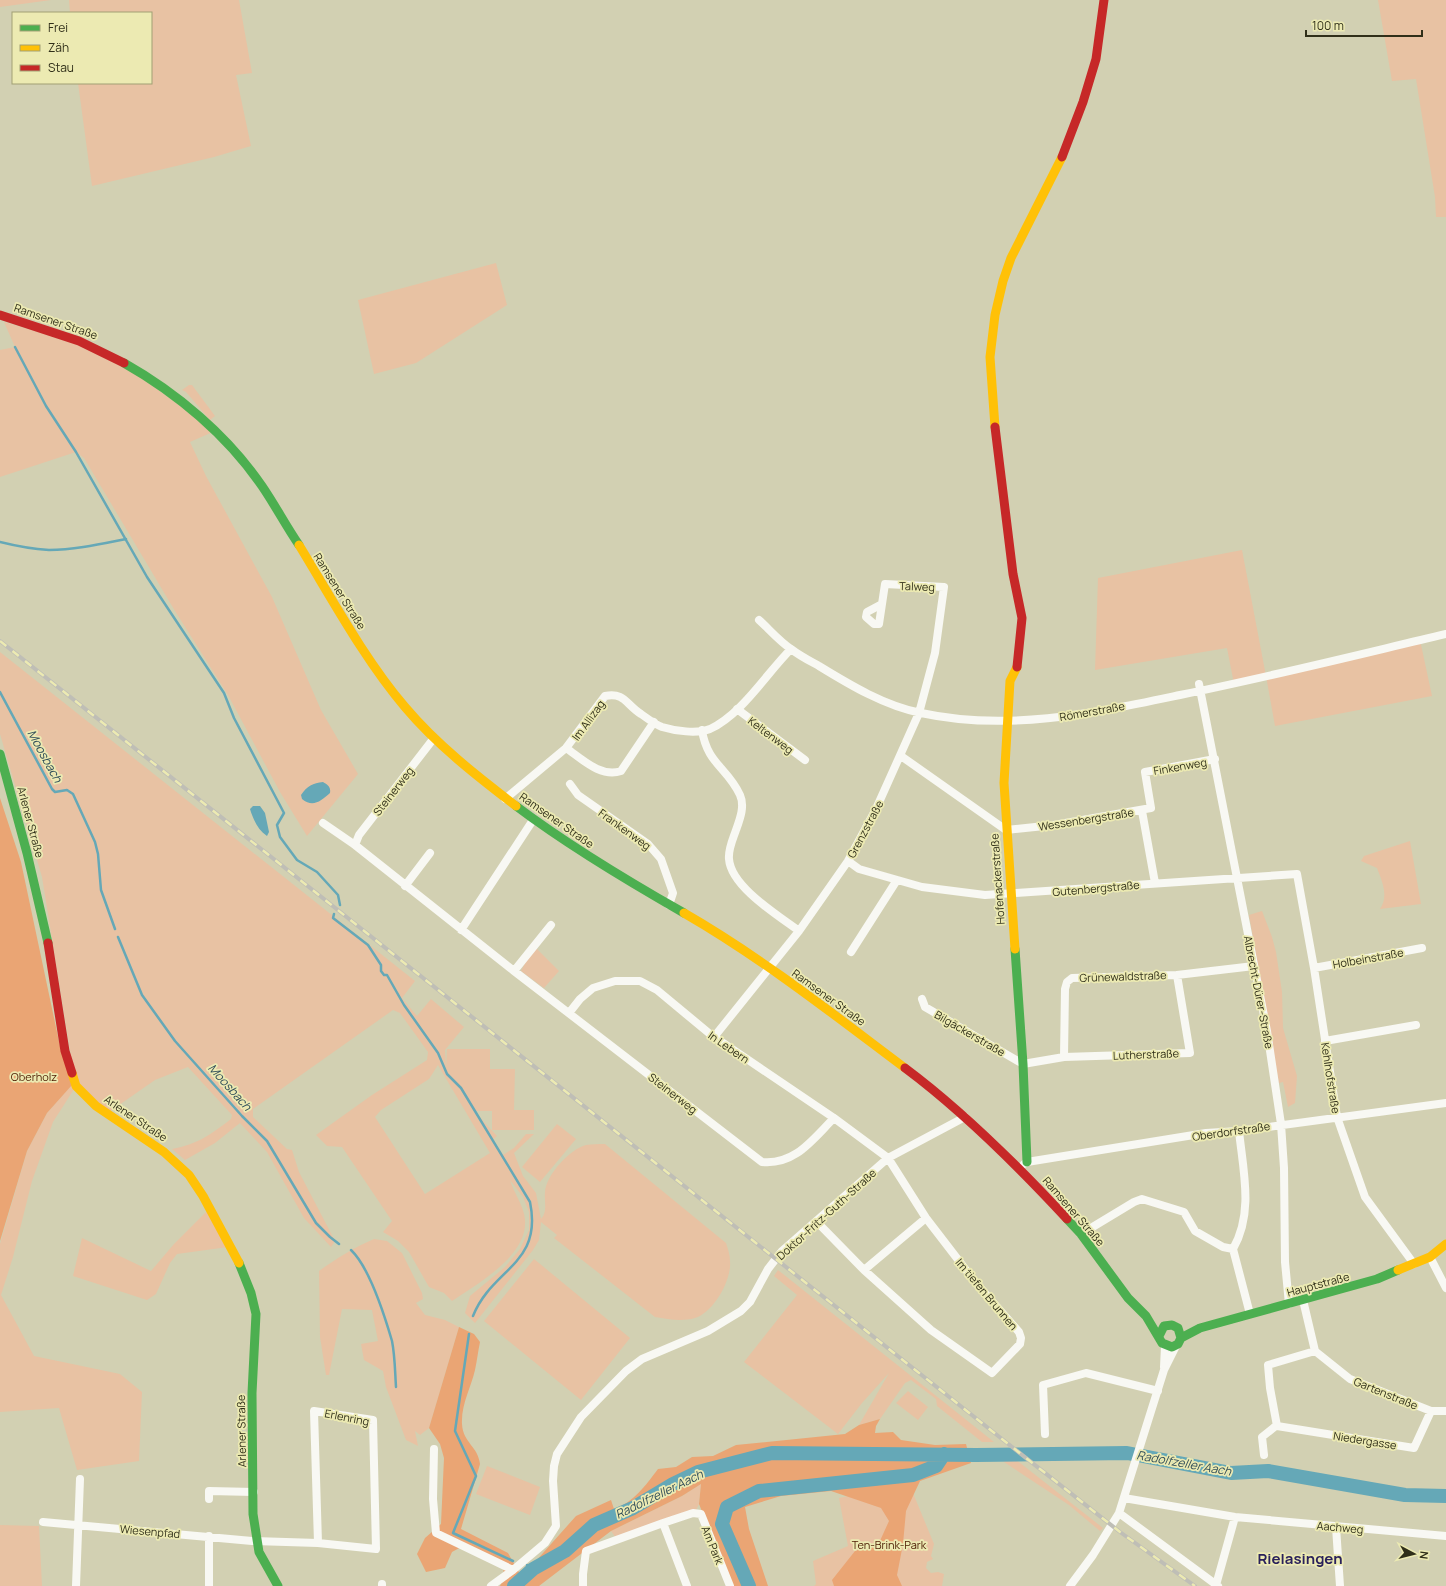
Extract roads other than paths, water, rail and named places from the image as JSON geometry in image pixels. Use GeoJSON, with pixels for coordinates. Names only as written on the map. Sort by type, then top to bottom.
{"type":"FeatureCollection","features":[{"type":"Feature","properties":{"kind":"street","name":"Hofenackerstraße"},"geometry":{"type":"LineString","coordinates":[[1023,1164],[1023,1064],[1010,895],[1004,783],[1010,681],[1017,669],[1019,660],[1022,618],[1013,574],[994,419],[990,357],[995,315],[1003,281],[1012,258],[1064,152],[1083,102],[1096,59],[1104,0]]}},
{"type":"Feature","properties":{"kind":"street","name":"Ramsener Straße"},"geometry":{"type":"LineString","coordinates":[[0,315],[76,338],[126,362],[170,390],[206,422],[246,465],[261,485],[358,643],[405,707],[434,738],[505,799],[533,820],[632,884],[720,934],[770,968],[924,1082],[1023,1164],[1081,1234],[1128,1298],[1146,1316],[1159,1336]]}},
{"type":"Feature","properties":{"kind":"street","name":"Talweg"},"geometry":{"type":"LineString","coordinates":[[882,604],[885,584],[944,587]]}},
{"type":"Feature","properties":{"kind":"street","name":"Grenzstraße"},"geometry":{"type":"LineString","coordinates":[[714,1037],[799,932],[848,861],[876,809],[919,713],[935,653],[944,587]]}},
{"type":"Feature","properties":{"kind":"street","name":"Römerstraße"},"geometry":{"type":"LineString","coordinates":[[759,620],[791,649],[844,681],[878,698],[919,713],[954,719],[1007,722],[1034,721],[1097,712],[1199,687],[1446,634]]}},
{"type":"Feature","properties":{"kind":"street","name":"Im Allizag"},"geometry":{"type":"LineString","coordinates":[[505,799],[566,748],[605,696],[615,694],[624,698],[637,712],[658,724],[682,731],[709,729],[737,709],[791,649]]}},
{"type":"Feature","properties":{"kind":"street","name":"Albrecht-Dürer-Straße"},"geometry":{"type":"LineString","coordinates":[[1199,687],[1267,1030],[1281,1124],[1284,1168],[1284,1262],[1289,1304]]}},
{"type":"Feature","properties":{"kind":"street","name":"Keltenweg"},"geometry":{"type":"LineString","coordinates":[[737,709],[805,760]]}},
{"type":"Feature","properties":{"kind":"street"},"geometry":{"type":"LineString","coordinates":[[566,748],[593,767],[613,774],[621,771],[658,724]]}},
{"type":"Feature","properties":{"kind":"street"},"geometry":{"type":"LineString","coordinates":[[702,730],[708,753],[734,786],[740,795],[742,803],[740,821],[728,858],[730,870],[749,893],[799,932]]}},
{"type":"Feature","properties":{"kind":"street","name":"Steinerweg"},"geometry":{"type":"LineString","coordinates":[[355,845],[359,835],[434,738]]}},
{"type":"Feature","properties":{"kind":"street","name":"Arlener Straße"},"geometry":{"type":"LineString","coordinates":[[0,754],[29,860],[50,953],[66,1051],[76,1086],[96,1106],[164,1152],[189,1175],[203,1196],[234,1252],[251,1294],[256,1314],[252,1392],[253,1514],[259,1552],[278,1586]]}},
{"type":"Feature","properties":{"kind":"street"},"geometry":{"type":"LineString","coordinates":[[901,756],[1006,830]]}},
{"type":"Feature","properties":{"kind":"street","name":"Finkenweg"},"geometry":{"type":"LineString","coordinates":[[1142,811],[1151,808],[1145,772],[1214,759]]}},
{"type":"Feature","properties":{"kind":"street","name":"Frankenweg"},"geometry":{"type":"LineString","coordinates":[[570,784],[578,795],[648,844],[656,852],[673,893],[669,905]]}},
{"type":"Feature","properties":{"kind":"street","name":"Wessenbergstraße"},"geometry":{"type":"LineString","coordinates":[[1006,830],[1054,825],[1142,811],[1155,883]]}},
{"type":"Feature","properties":{"kind":"street"},"geometry":{"type":"LineString","coordinates":[[460,930],[533,820]]}},
{"type":"Feature","properties":{"kind":"street","name":"Steinerweg"},"geometry":{"type":"LineString","coordinates":[[323,823],[355,845],[460,930],[762,1162],[776,1163],[787,1160],[807,1146],[834,1118]]}},
{"type":"Feature","properties":{"kind":"street"},"geometry":{"type":"LineString","coordinates":[[405,886],[430,853]]}},
{"type":"Feature","properties":{"kind":"street","name":"Gutenbergstraße"},"geometry":{"type":"LineString","coordinates":[[848,861],[859,869],[922,887],[984,895],[1010,895],[1155,883],[1238,879],[1297,874]]}},
{"type":"Feature","properties":{"kind":"street","name":"Kehlhofstraße"},"geometry":{"type":"LineString","coordinates":[[1297,874],[1314,968],[1337,1117],[1365,1197],[1414,1264]]}},
{"type":"Feature","properties":{"kind":"street"},"geometry":{"type":"LineString","coordinates":[[851,952],[897,880]]}},
{"type":"Feature","properties":{"kind":"street"},"geometry":{"type":"LineString","coordinates":[[514,971],[551,925]]}},
{"type":"Feature","properties":{"kind":"street","name":"Holbeinstraße"},"geometry":{"type":"LineString","coordinates":[[1314,968],[1422,948]]}},
{"type":"Feature","properties":{"kind":"street","name":"Grünewaldstraße"},"geometry":{"type":"LineString","coordinates":[[1064,1057],[1065,989],[1067,982],[1072,978],[1177,975],[1254,966]]}},
{"type":"Feature","properties":{"kind":"street","name":"Lutherstraße"},"geometry":{"type":"LineString","coordinates":[[1023,1064],[1064,1057],[1190,1053],[1177,975]]}},
{"type":"Feature","properties":{"kind":"street","name":"In Lebern"},"geometry":{"type":"LineString","coordinates":[[570,1013],[580,999],[593,988],[615,981],[640,981],[657,990],[714,1037],[834,1118],[888,1158]]}},
{"type":"Feature","properties":{"kind":"street","name":"Bilgäckerstraße"},"geometry":{"type":"LineString","coordinates":[[922,999],[925,1007],[1023,1064]]}},
{"type":"Feature","properties":{"kind":"street"},"geometry":{"type":"LineString","coordinates":[[1325,1041],[1416,1025]]}},
{"type":"Feature","properties":{"kind":"street","name":"Oberdorfstraße"},"geometry":{"type":"LineString","coordinates":[[1023,1164],[1206,1133],[1239,1131],[1281,1124],[1446,1103]]}},
{"type":"Feature","properties":{"kind":"street","name":"Doktor-Fritz-Guth-Straße"},"geometry":{"type":"LineString","coordinates":[[491,1586],[545,1543],[556,1526],[553,1481],[554,1466],[557,1454],[581,1417],[626,1371],[642,1358],[708,1331],[741,1311],[754,1297],[775,1260],[816,1221],[888,1158],[965,1117]]}},
{"type":"Feature","properties":{"kind":"street"},"geometry":{"type":"LineString","coordinates":[[1239,1131],[1246,1204],[1238,1240],[1233,1249],[1250,1314]]}},
{"type":"Feature","properties":{"kind":"street","name":"Im tiefen Brunnen"},"geometry":{"type":"LineString","coordinates":[[816,1221],[864,1270],[930,1330],[992,1373],[1020,1344],[1021,1338],[1018,1332],[976,1283],[926,1218],[888,1158]]}},
{"type":"Feature","properties":{"kind":"street"},"geometry":{"type":"LineString","coordinates":[[1081,1234],[1134,1202],[1145,1199],[1184,1212],[1195,1231],[1223,1247],[1233,1249]]}},
{"type":"Feature","properties":{"kind":"street"},"geometry":{"type":"LineString","coordinates":[[864,1270],[926,1218]]}},
{"type":"Feature","properties":{"kind":"street","name":"Hauptstraße"},"geometry":{"type":"LineString","coordinates":[[1200,1328],[1377,1279],[1438,1253],[1446,1244]]}},
{"type":"Feature","properties":{"kind":"street"},"geometry":{"type":"LineString","coordinates":[[1438,1253],[1446,1288]]}},
{"type":"Feature","properties":{"kind":"street"},"geometry":{"type":"LineString","coordinates":[[1264,1455],[1262,1437],[1277,1425],[1270,1388],[1268,1365],[1315,1351],[1303,1300]]}},
{"type":"Feature","properties":{"kind":"street","name":"Ramsener Straße"},"geometry":{"type":"LineString","coordinates":[[1146,1316],[1168,1325]]}},
{"type":"Feature","properties":{"kind":"street"},"geometry":{"type":"LineString","coordinates":[[1164,1370],[1165,1346],[1159,1336],[1162,1329],[1168,1325],[1178,1328],[1200,1328]]}},
{"type":"Feature","properties":{"kind":"street"},"geometry":{"type":"LineString","coordinates":[[1178,1328],[1182,1338]]}},
{"type":"Feature","properties":{"kind":"street"},"geometry":{"type":"LineString","coordinates":[[1070,1586],[1119,1513],[1164,1370],[1176,1346],[1182,1338],[1200,1328]]}},
{"type":"Feature","properties":{"kind":"street"},"geometry":{"type":"LineString","coordinates":[[1165,1346],[1176,1346]]}},
{"type":"Feature","properties":{"kind":"street","name":"Gartenstraße"},"geometry":{"type":"LineString","coordinates":[[1315,1351],[1350,1379],[1431,1411],[1446,1411]]}},
{"type":"Feature","properties":{"kind":"street"},"geometry":{"type":"LineString","coordinates":[[1045,1434],[1043,1385],[1086,1373],[1158,1391]]}},
{"type":"Feature","properties":{"kind":"street","name":"Erlenring"},"geometry":{"type":"LineString","coordinates":[[256,1540],[318,1543],[376,1550],[373,1420],[314,1411],[318,1543]]}},
{"type":"Feature","properties":{"kind":"street","name":"Niedergasse"},"geometry":{"type":"LineString","coordinates":[[1277,1425],[1414,1448],[1431,1411]]}},
{"type":"Feature","properties":{"kind":"street"},"geometry":{"type":"LineString","coordinates":[[434,1449],[433,1499],[436,1533],[513,1570]]}},
{"type":"Feature","properties":{"kind":"street"},"geometry":{"type":"LineString","coordinates":[[76,1586],[77,1524],[80,1479]]}},
{"type":"Feature","properties":{"kind":"street"},"geometry":{"type":"LineString","coordinates":[[209,1499],[209,1491],[254,1492]]}},
{"type":"Feature","properties":{"kind":"street","name":"Aachweg"},"geometry":{"type":"LineString","coordinates":[[1124,1498],[1235,1517],[1446,1536]]}},
{"type":"Feature","properties":{"kind":"street","name":"Am Park"},"geometry":{"type":"LineString","coordinates":[[663,1523],[693,1513],[701,1514],[730,1586]]}},
{"type":"Feature","properties":{"kind":"street"},"geometry":{"type":"LineString","coordinates":[[1119,1513],[1217,1585],[1235,1517]]}},
{"type":"Feature","properties":{"kind":"street","name":"Wiesenpfad"},"geometry":{"type":"LineString","coordinates":[[43,1522],[209,1536],[247,1541],[256,1540]]}},
{"type":"Feature","properties":{"kind":"street"},"geometry":{"type":"LineString","coordinates":[[583,1586],[586,1551],[663,1523],[687,1586]]}},
{"type":"Feature","properties":{"kind":"street"},"geometry":{"type":"LineString","coordinates":[[1336,1527],[1340,1586]]}},
{"type":"Feature","properties":{"kind":"street"},"geometry":{"type":"LineString","coordinates":[[209,1536],[209,1586]]}},
{"type":"Feature","properties":{"kind":"water"},"geometry":{"type":"Polygon","coordinates":[[[323,782],[330,788],[330,793],[327,796],[320,801],[313,803],[306,802],[302,799],[301,795],[308,787],[316,783],[323,782]]]}},
{"type":"Feature","properties":{"kind":"water"},"geometry":{"type":"Polygon","coordinates":[[[253,806],[260,806],[265,813],[269,832],[267,836],[261,831],[254,820],[250,809],[253,806]]]}},
{"type":"Feature","properties":{"kind":"waterway"},"geometry":{"type":"LineString","coordinates":[[15,347],[46,406],[76,452],[147,577],[224,693],[234,718],[284,813],[277,825],[280,837],[297,860],[317,872],[338,895],[340,905]]}},
{"type":"Feature","properties":{"kind":"waterway"},"geometry":{"type":"LineString","coordinates":[[0,542],[36,549],[59,550],[98,545],[126,539]]}},
{"type":"Feature","properties":{"kind":"waterway","name":"Moosbach"},"geometry":{"type":"LineString","coordinates":[[0,692],[52,789],[55,792],[67,790],[73,794],[95,842],[98,854],[101,890],[115,929]]}},
{"type":"Feature","properties":{"kind":"waterway"},"geometry":{"type":"LineString","coordinates":[[334,914],[333,918],[368,945],[381,965],[381,971],[384,975],[387,975],[404,1005],[438,1053],[447,1074],[461,1088],[530,1202],[532,1223],[529,1240],[523,1253],[514,1265],[481,1300],[473,1316]]}},
{"type":"Feature","properties":{"kind":"waterway","name":"Moosbach"},"geometry":{"type":"LineString","coordinates":[[118,937],[142,995],[175,1041],[242,1116],[267,1141],[316,1223],[339,1244]]}},
{"type":"Feature","properties":{"kind":"waterway","name":"Moosbach"},"geometry":{"type":"LineString","coordinates":[[351,1250],[358,1258],[370,1280],[385,1319],[393,1347],[396,1387]]}},
{"type":"Feature","properties":{"kind":"waterway"},"geometry":{"type":"LineString","coordinates":[[469,1334],[455,1431],[476,1476],[453,1533],[513,1561]]}},
{"type":"Feature","properties":{"kind":"waterway","name":"Radolfzeller Aach"},"geometry":{"type":"LineString","coordinates":[[514,1586],[533,1569],[565,1551],[594,1525],[633,1508],[673,1484],[698,1472],[772,1453],[976,1455],[1127,1453],[1231,1473],[1268,1471],[1405,1495],[1446,1496]]}},
{"type":"Feature","properties":{"kind":"waterway","name":"Radolfzeller Aach"},"geometry":{"type":"LineString","coordinates":[[749,1586],[722,1524],[727,1507],[759,1491],[913,1475],[936,1466],[944,1454]]}},
{"type":"Feature","properties":{"kind":"waterway","name":"Radolfzeller Aach"},"geometry":{"type":"LineString","coordinates":[[527,1565],[533,1569]]}},
{"type":"Feature","properties":{"kind":"railway"},"geometry":{"type":"LineString","coordinates":[[0,641],[1007,1443],[1120,1532],[1195,1586]]}},
{"type":"Feature","properties":{"kind":"district","name":"Rielasingen"},"geometry":{"type":"Point","coordinates":[1300,1558]}},
{"type":"Feature","properties":{"kind":"park label","name":"Oberholz"},"geometry":{"type":"Point","coordinates":[34,1076]}},
{"type":"Feature","properties":{"kind":"park label","name":"Ten-Brink-Park"},"geometry":{"type":"Point","coordinates":[889,1544]}}]}
